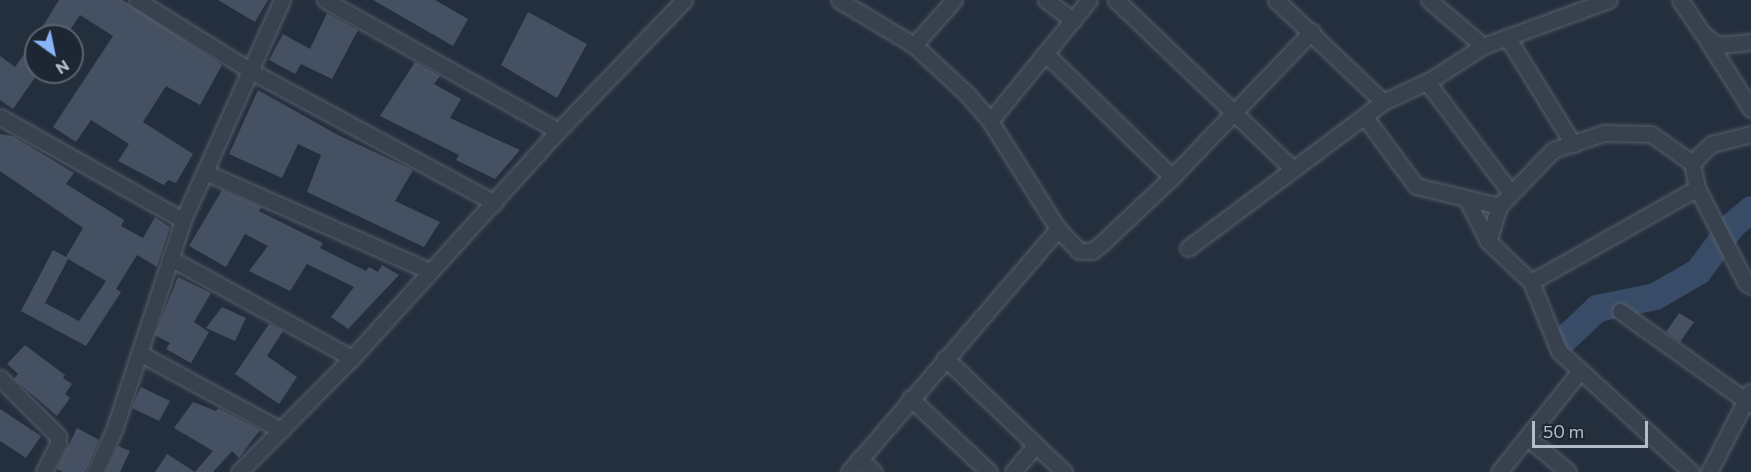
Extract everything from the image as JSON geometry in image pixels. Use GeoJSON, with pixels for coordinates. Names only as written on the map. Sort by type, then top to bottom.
{"type":"FeatureCollection","features":[{"type":"Feature","properties":{"kind":"street"},"geometry":{"type":"LineString","coordinates":[[136,0],[251,70],[495,203]]}},
{"type":"Feature","properties":{"kind":"street"},"geometry":{"type":"LineString","coordinates":[[95,472],[114,430],[183,220],[282,0]]}},
{"type":"Feature","properties":{"kind":"street"},"geometry":{"type":"LineString","coordinates":[[325,0],[558,131]]}},
{"type":"Feature","properties":{"kind":"street"},"geometry":{"type":"LineString","coordinates":[[239,472],[352,358],[558,131],[684,0]]}},
{"type":"Feature","properties":{"kind":"street"},"geometry":{"type":"LineString","coordinates":[[839,0],[915,45],[966,93],[990,121],[1058,229],[1079,251],[1092,251],[1172,177],[1236,115],[1312,31]]}},
{"type":"Feature","properties":{"kind":"street"},"geometry":{"type":"LineString","coordinates":[[915,45],[954,0]]}},
{"type":"Feature","properties":{"kind":"street"},"geometry":{"type":"LineString","coordinates":[[1046,0],[1073,20]]}},
{"type":"Feature","properties":{"kind":"street"},"geometry":{"type":"LineString","coordinates":[[990,121],[1089,0]]}},
{"type":"Feature","properties":{"kind":"street"},"geometry":{"type":"LineString","coordinates":[[1116,0],[1293,168]]}},
{"type":"Feature","properties":{"kind":"street"},"geometry":{"type":"LineString","coordinates":[[1276,0],[1312,31],[1383,102]]}},
{"type":"Feature","properties":{"kind":"street"},"geometry":{"type":"LineString","coordinates":[[1429,0],[1483,46]]}},
{"type":"Feature","properties":{"kind":"street"},"geometry":{"type":"LineString","coordinates":[[1571,0],[1583,12]]}},
{"type":"Feature","properties":{"kind":"street"},"geometry":{"type":"LineString","coordinates":[[1188,248],[1383,102],[1427,81],[1483,46],[1564,15],[1583,12],[1609,0]]}},
{"type":"Feature","properties":{"kind":"street"},"geometry":{"type":"LineString","coordinates":[[1680,0],[1751,109]]}},
{"type":"Feature","properties":{"kind":"street"},"geometry":{"type":"LineString","coordinates":[[1702,33],[1717,45],[1751,42]]}},
{"type":"Feature","properties":{"kind":"street"},"geometry":{"type":"LineString","coordinates":[[1507,37],[1573,144]]}},
{"type":"Feature","properties":{"kind":"street"},"geometry":{"type":"LineString","coordinates":[[1045,53],[1172,177]]}},
{"type":"Feature","properties":{"kind":"street"},"geometry":{"type":"LineString","coordinates":[[1427,81],[1511,193]]}},
{"type":"Feature","properties":{"kind":"street"},"geometry":{"type":"LineString","coordinates":[[1364,116],[1416,186],[1499,206]]}},
{"type":"Feature","properties":{"kind":"street"},"geometry":{"type":"LineString","coordinates":[[0,117],[183,220]]}},
{"type":"Feature","properties":{"kind":"street"},"geometry":{"type":"LineString","coordinates":[[1488,241],[1499,206],[1553,150],[1604,133],[1651,134],[1692,163],[1697,189],[1748,285]]}},
{"type":"Feature","properties":{"kind":"street"},"geometry":{"type":"LineString","coordinates":[[1692,163],[1712,144],[1751,134]]}},
{"type":"Feature","properties":{"kind":"street"},"geometry":{"type":"LineString","coordinates":[[205,172],[429,271]]}},
{"type":"Feature","properties":{"kind":"street"},"geometry":{"type":"LineString","coordinates":[[1531,282],[1697,189]]}},
{"type":"Feature","properties":{"kind":"street"},"geometry":{"type":"LineString","coordinates":[[1466,198],[1488,241],[1531,282],[1559,351],[1691,472]]}},
{"type":"Feature","properties":{"kind":"street"},"geometry":{"type":"LineString","coordinates":[[849,472],[910,398],[1058,229]]}},
{"type":"Feature","properties":{"kind":"street"},"geometry":{"type":"LineString","coordinates":[[170,258],[352,358]]}},
{"type":"Feature","properties":{"kind":"street"},"geometry":{"type":"LineString","coordinates":[[1620,310],[1749,398],[1709,472]]}},
{"type":"Feature","properties":{"kind":"street"},"geometry":{"type":"LineString","coordinates":[[139,353],[281,430]]}},
{"type":"Feature","properties":{"kind":"street"},"geometry":{"type":"LineString","coordinates":[[945,358],[1064,472]]}},
{"type":"Feature","properties":{"kind":"street"},"geometry":{"type":"LineString","coordinates":[[1499,472],[1580,370]]}},
{"type":"Feature","properties":{"kind":"street"},"geometry":{"type":"LineString","coordinates":[[0,378],[58,436],[58,444],[44,472]]}},
{"type":"Feature","properties":{"kind":"street"},"geometry":{"type":"LineString","coordinates":[[910,398],[989,472]]}},
{"type":"Feature","properties":{"kind":"street"},"geometry":{"type":"LineString","coordinates":[[1527,437],[1568,472]]}},
{"type":"Feature","properties":{"kind":"street"},"geometry":{"type":"LineString","coordinates":[[1013,472],[1036,445]]}},
{"type":"Feature","properties":{"kind":"street"},"geometry":{"type":"LineString","coordinates":[[859,459],[874,472]]}},
{"type":"Feature","properties":{"kind":"building"},"geometry":{"type":"Polygon","coordinates":[[[59,0],[123,0],[222,65],[200,105],[166,86],[143,122],[193,154],[176,183],[168,180],[164,185],[118,161],[129,144],[91,120],[76,142],[53,127],[81,84],[84,84],[84,80],[113,36],[80,15],[74,24],[44,24],[59,0]]]}},
{"type":"Feature","properties":{"kind":"building"},"geometry":{"type":"Polygon","coordinates":[[[218,0],[268,0],[255,22],[218,0]]]}},
{"type":"Feature","properties":{"kind":"building"},"geometry":{"type":"Polygon","coordinates":[[[373,0],[435,0],[468,19],[453,46],[373,0]]]}},
{"type":"Feature","properties":{"kind":"building"},"geometry":{"type":"Polygon","coordinates":[[[528,12],[587,44],[557,98],[501,65],[528,12]]]}},
{"type":"Feature","properties":{"kind":"building"},"geometry":{"type":"Polygon","coordinates":[[[327,13],[358,30],[332,79],[301,64],[295,74],[269,60],[283,34],[310,49],[327,13]]]}},
{"type":"Feature","properties":{"kind":"building"},"geometry":{"type":"Polygon","coordinates":[[[24,55],[24,84],[30,84],[13,109],[0,100],[0,56],[15,67],[24,55]]]}},
{"type":"Feature","properties":{"kind":"building"},"geometry":{"type":"Polygon","coordinates":[[[415,62],[440,76],[434,84],[461,99],[450,118],[520,150],[495,179],[456,160],[459,155],[380,116],[415,62]]]}},
{"type":"Feature","properties":{"kind":"building"},"geometry":{"type":"Polygon","coordinates":[[[258,90],[338,135],[413,170],[395,201],[440,222],[424,247],[307,192],[321,155],[298,144],[282,178],[229,154],[258,90]]]}},
{"type":"Feature","properties":{"kind":"building"},"geometry":{"type":"Polygon","coordinates":[[[0,134],[13,136],[74,173],[66,184],[124,220],[121,226],[143,238],[155,217],[170,227],[157,267],[137,255],[116,289],[121,292],[86,346],[21,311],[53,250],[66,257],[83,228],[0,171],[0,134]],[[68,259],[45,303],[79,321],[106,281],[68,259]]]}},
{"type":"Feature","properties":{"kind":"building"},"geometry":{"type":"Polygon","coordinates":[[[222,190],[261,207],[259,211],[323,243],[320,248],[366,271],[369,267],[378,272],[382,265],[399,275],[348,329],[331,317],[354,287],[307,264],[290,291],[249,271],[268,246],[245,234],[226,267],[189,246],[222,190]]]}},
{"type":"Feature","properties":{"kind":"building"},"geometry":{"type":"Polygon","coordinates":[[[178,277],[211,293],[194,322],[209,332],[191,363],[166,349],[170,343],[155,335],[178,277]]]}},
{"type":"Feature","properties":{"kind":"building"},"geometry":{"type":"Polygon","coordinates":[[[222,307],[246,318],[235,341],[206,328],[222,307]]]}},
{"type":"Feature","properties":{"kind":"building"},"geometry":{"type":"Polygon","coordinates":[[[1679,313],[1694,322],[1680,342],[1666,332],[1679,313]]]}},
{"type":"Feature","properties":{"kind":"building"},"geometry":{"type":"Polygon","coordinates":[[[269,324],[283,331],[267,356],[297,377],[279,404],[235,374],[269,324]]]}},
{"type":"Feature","properties":{"kind":"building"},"geometry":{"type":"Polygon","coordinates":[[[25,345],[65,375],[63,378],[72,384],[65,394],[70,398],[57,416],[14,379],[18,374],[7,364],[25,345]]]}},
{"type":"Feature","properties":{"kind":"building"},"geometry":{"type":"Polygon","coordinates":[[[141,387],[170,401],[159,421],[132,408],[141,387]]]}},
{"type":"Feature","properties":{"kind":"building"},"geometry":{"type":"Polygon","coordinates":[[[193,402],[216,411],[218,408],[260,430],[239,458],[232,451],[213,472],[195,472],[213,451],[174,428],[193,402]]]}},
{"type":"Feature","properties":{"kind":"building"},"geometry":{"type":"Polygon","coordinates":[[[0,409],[41,436],[26,458],[0,441],[0,409]]]}},
{"type":"Feature","properties":{"kind":"building"},"geometry":{"type":"Polygon","coordinates":[[[77,428],[99,440],[85,472],[63,472],[57,469],[77,428]]]}},
{"type":"Feature","properties":{"kind":"building"},"geometry":{"type":"Polygon","coordinates":[[[118,446],[130,451],[120,472],[106,472],[118,446]]]}},
{"type":"Feature","properties":{"kind":"building"},"geometry":{"type":"Polygon","coordinates":[[[167,454],[195,472],[155,472],[167,454]]]}},
{"type":"Feature","properties":{"kind":"waterway"},"geometry":{"type":"LineString","coordinates":[[1563,340],[1597,308],[1655,296],[1698,271],[1732,225],[1751,209]]}}]}
